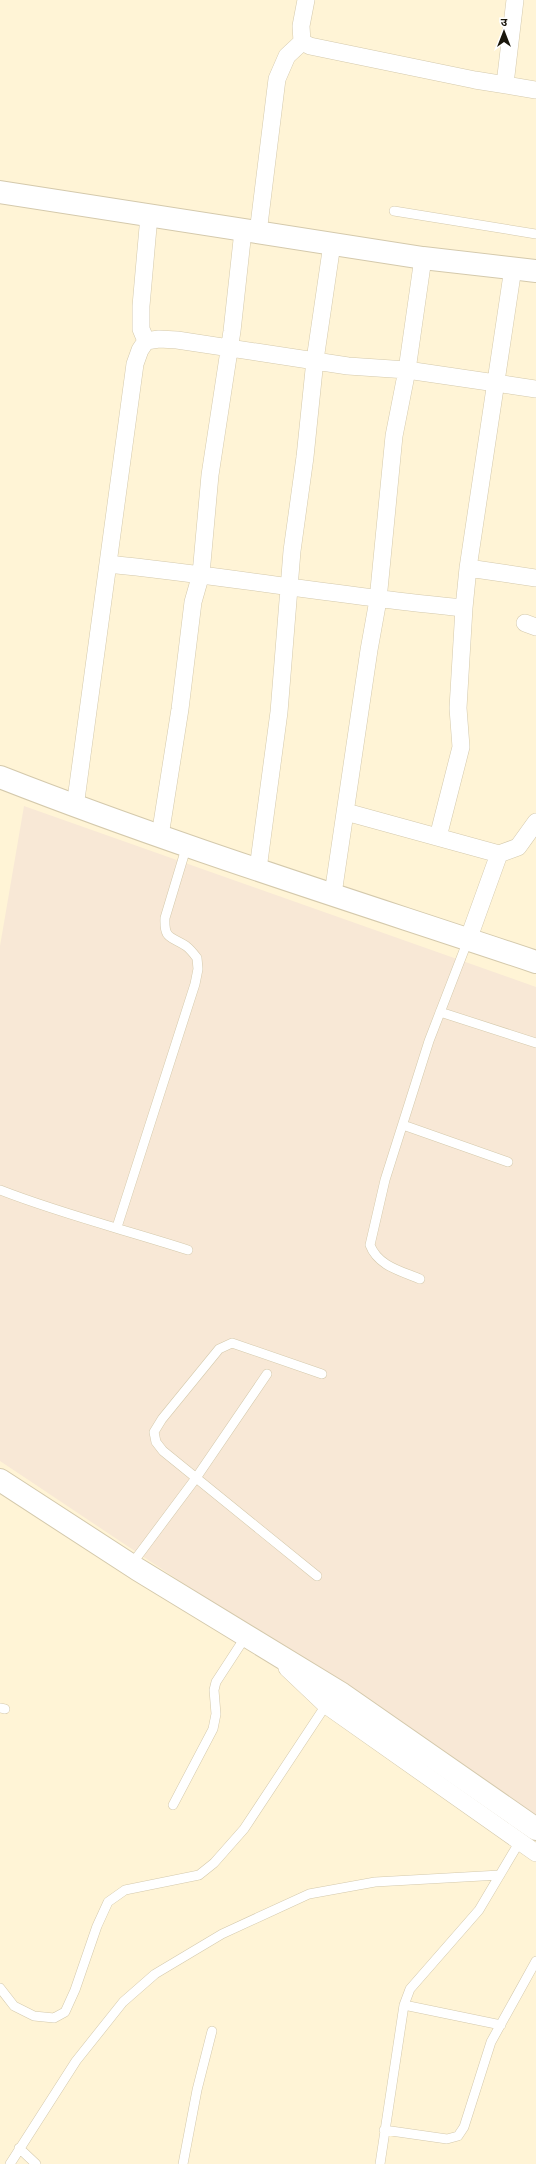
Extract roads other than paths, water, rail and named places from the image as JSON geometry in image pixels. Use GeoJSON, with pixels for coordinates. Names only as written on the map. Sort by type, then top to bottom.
{"type":"FeatureCollection","features":[{"type":"Feature","properties":{"kind":"street"},"geometry":{"type":"LineString","coordinates":[[302,42],[301,26],[306,0]]}},
{"type":"Feature","properties":{"kind":"street"},"geometry":{"type":"LineString","coordinates":[[505,84],[515,0]]}},
{"type":"Feature","properties":{"kind":"street"},"geometry":{"type":"LineString","coordinates":[[302,42],[318,47],[475,80],[536,90]]}},
{"type":"Feature","properties":{"kind":"street"},"geometry":{"type":"LineString","coordinates":[[160,836],[180,709],[193,602],[201,574],[210,475],[229,348],[277,79],[287,56],[302,42]]}},
{"type":"Feature","properties":{"kind":"street"},"geometry":{"type":"LineString","coordinates":[[0,192],[423,258],[536,271]]}},
{"type":"Feature","properties":{"kind":"street"},"geometry":{"type":"LineString","coordinates":[[146,341],[141,329],[141,306],[149,216]]}},
{"type":"Feature","properties":{"kind":"street"},"geometry":{"type":"LineString","coordinates":[[258,870],[279,712],[292,551],[306,457],[316,360],[332,244]]}},
{"type":"Feature","properties":{"kind":"street"},"geometry":{"type":"LineString","coordinates":[[333,894],[369,650],[378,600],[394,436],[407,370],[423,258]]}},
{"type":"Feature","properties":{"kind":"street"},"geometry":{"type":"LineString","coordinates":[[438,838],[461,747],[458,708],[468,568],[513,268]]}},
{"type":"Feature","properties":{"kind":"street"},"geometry":{"type":"LineString","coordinates":[[75,807],[135,364],[140,350],[146,341],[159,339],[316,360],[348,366],[407,370],[468,380],[495,382],[536,390]]}},
{"type":"Feature","properties":{"kind":"street"},"geometry":{"type":"LineString","coordinates":[[108,564],[201,574],[378,600],[464,608]]}},
{"type":"Feature","properties":{"kind":"street"},"geometry":{"type":"LineString","coordinates":[[468,568],[536,578]]}},
{"type":"Feature","properties":{"kind":"street"},"geometry":{"type":"LineString","coordinates":[[0,777],[75,807],[258,870],[536,962]]}},
{"type":"Feature","properties":{"kind":"street"},"geometry":{"type":"LineString","coordinates":[[346,812],[499,854],[518,847],[536,822]]}},
{"type":"Feature","properties":{"kind":"street"},"geometry":{"type":"LineString","coordinates":[[468,940],[499,854]]}},
{"type":"Feature","properties":{"kind":"street"},"geometry":{"type":"LineString","coordinates":[[0,1480],[131,1565],[271,1652],[334,1700],[528,1835],[536,1853]]}},
{"type":"Feature","properties":{"kind":"lane"},"geometry":{"type":"LineString","coordinates":[[394,211],[536,234]]}},
{"type":"Feature","properties":{"kind":"lane"},"geometry":{"type":"LineString","coordinates":[[117,1227],[193,991],[198,969],[198,958],[186,947],[169,938],[165,929],[165,918],[188,845]]}},
{"type":"Feature","properties":{"kind":"lane"},"geometry":{"type":"LineString","coordinates":[[420,1279],[383,1263],[374,1254],[370,1245],[385,1180],[429,1041],[468,940]]}},
{"type":"Feature","properties":{"kind":"lane"},"geometry":{"type":"LineString","coordinates":[[440,1012],[536,1043]]}},
{"type":"Feature","properties":{"kind":"lane"},"geometry":{"type":"LineString","coordinates":[[403,1124],[508,1162]]}},
{"type":"Feature","properties":{"kind":"lane"},"geometry":{"type":"LineString","coordinates":[[0,1190],[45,1208],[117,1227],[188,1250]]}},
{"type":"Feature","properties":{"kind":"lane"},"geometry":{"type":"LineString","coordinates":[[317,1576],[163,1451],[156,1442],[154,1432],[162,1419],[219,1349],[232,1343],[322,1374]]}},
{"type":"Feature","properties":{"kind":"lane"},"geometry":{"type":"LineString","coordinates":[[131,1565],[196,1478],[268,1374]]}},
{"type":"Feature","properties":{"kind":"lane"},"geometry":{"type":"LineString","coordinates":[[173,1805],[213,1729],[216,1714],[214,1690],[216,1682],[246,1636]]}},
{"type":"Feature","properties":{"kind":"lane"},"geometry":{"type":"LineString","coordinates":[[0,1988],[14,2006],[34,2016],[54,2018],[65,2012],[75,1990],[96,1926],[108,1902],[125,1890],[199,1875],[214,1863],[244,1829],[334,1700]]}},
{"type":"Feature","properties":{"kind":"lane"},"geometry":{"type":"LineString","coordinates":[[380,2164],[404,2005],[410,1989],[479,1910],[500,1875],[528,1835]]}},
{"type":"Feature","properties":{"kind":"lane"},"geometry":{"type":"LineString","coordinates":[[10,2164],[76,2061],[123,2002],[155,1974],[222,1934],[309,1894],[375,1882],[500,1875]]}},
{"type":"Feature","properties":{"kind":"lane"},"geometry":{"type":"LineString","coordinates":[[384,2130],[447,2139],[458,2136],[464,2127],[491,2042],[536,1961]]}},
{"type":"Feature","properties":{"kind":"lane"},"geometry":{"type":"LineString","coordinates":[[404,2005],[501,2025]]}},
{"type":"Feature","properties":{"kind":"lane"},"geometry":{"type":"LineString","coordinates":[[183,2164],[197,2090],[212,2031]]}},
{"type":"Feature","properties":{"kind":"lane"},"geometry":{"type":"LineString","coordinates":[[20,2148],[36,2164]]}}]}
